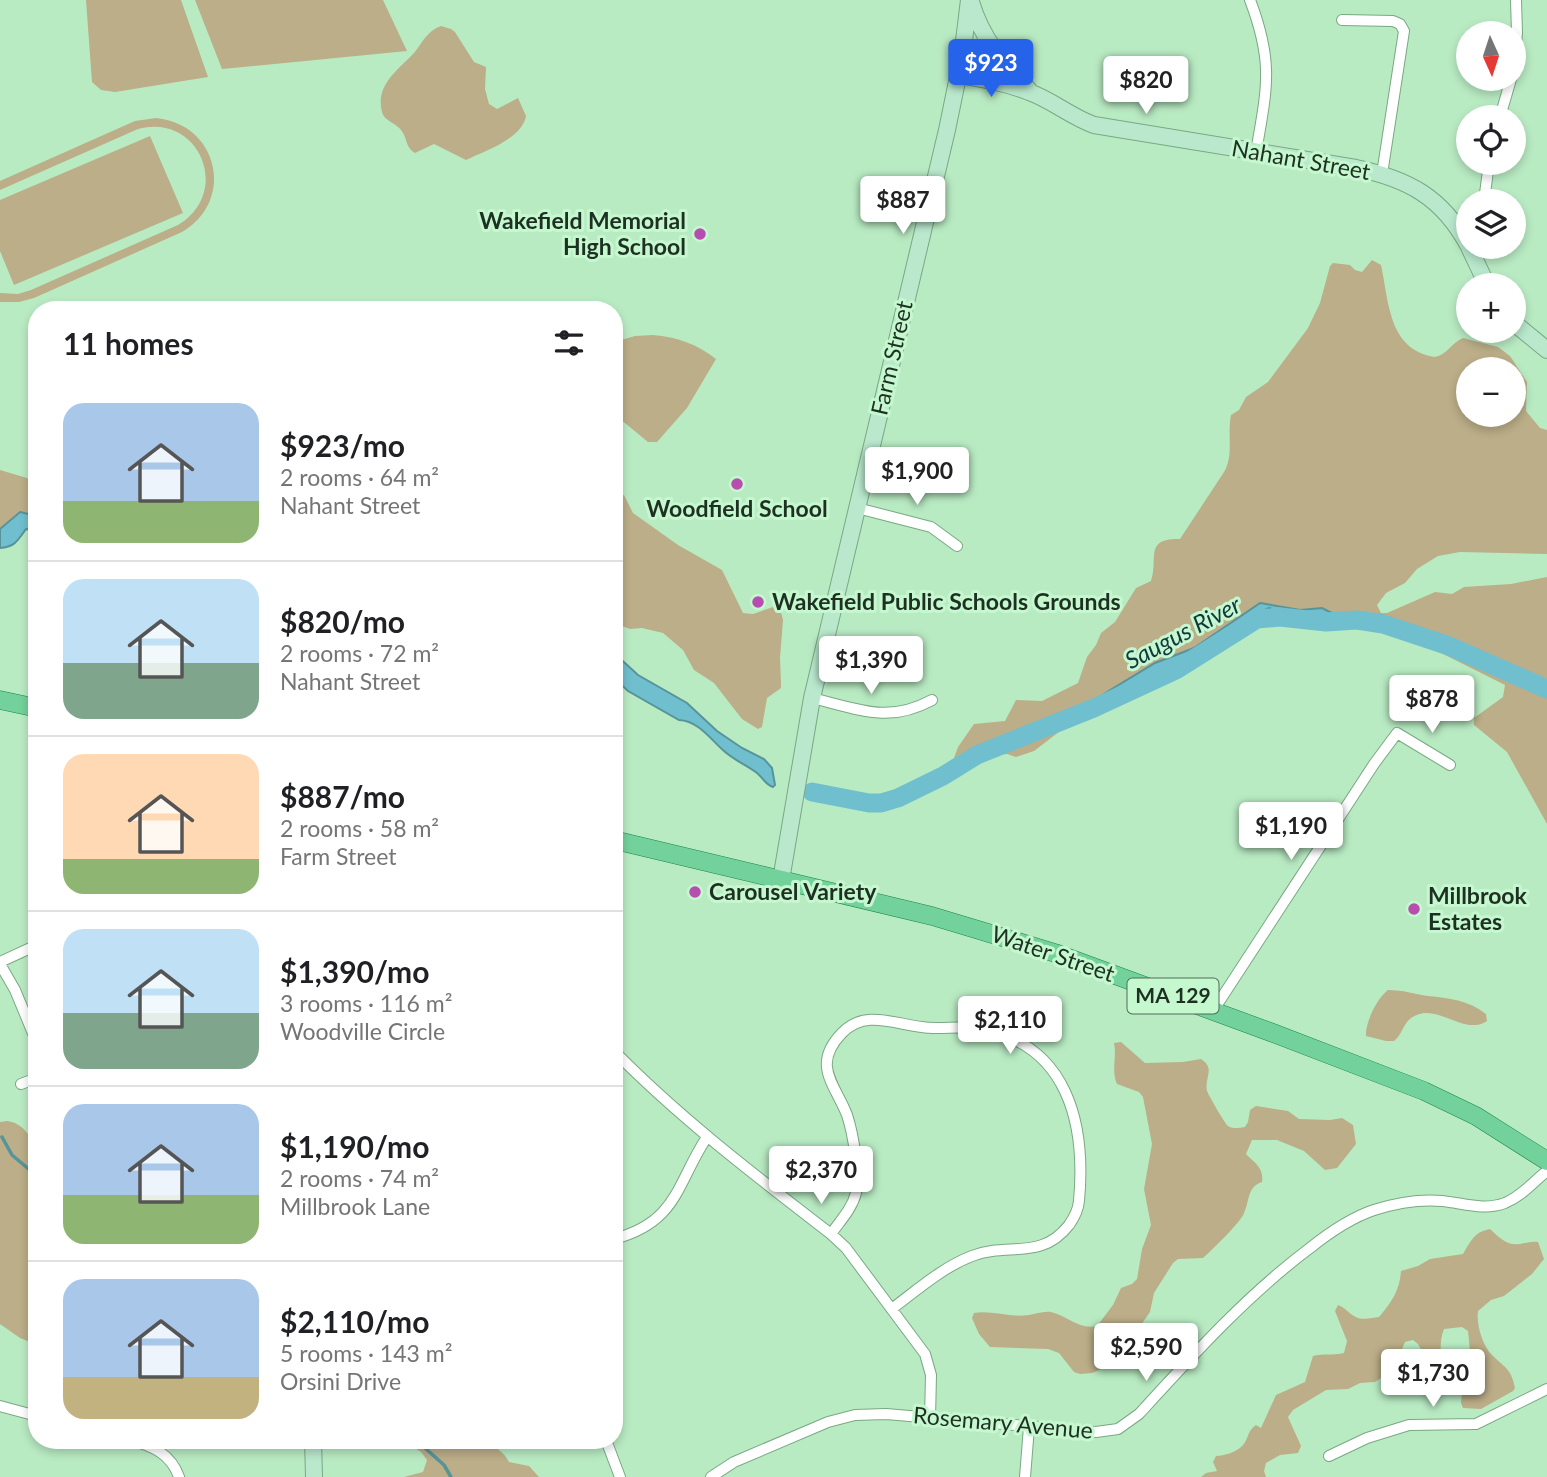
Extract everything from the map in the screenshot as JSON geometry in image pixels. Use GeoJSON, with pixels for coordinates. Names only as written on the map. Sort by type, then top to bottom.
{"type":"FeatureCollection","features":[{"type":"Feature","properties":{"kind":"main road","name":"Farm Street"},"geometry":{"type":"LineString","coordinates":[[781,880],[812,698],[958,75],[970,0]]}},
{"type":"Feature","properties":{"kind":"main road","name":"Nahant Street"},"geometry":{"type":"LineString","coordinates":[[970,0],[980,27],[1002,62],[1031,92],[1059,109],[1094,125],[1382,174],[1404,182],[1429,197],[1456,225]]}},
{"type":"Feature","properties":{"kind":"main road"},"geometry":{"type":"LineString","coordinates":[[962,57],[988,56],[1002,62]]}},
{"type":"Feature","properties":{"kind":"main road","name":"Nahant Street"},"geometry":{"type":"LineString","coordinates":[[958,75],[1031,92]]}},
{"type":"Feature","properties":{"kind":"main road"},"geometry":{"type":"LineString","coordinates":[[1526,333],[1547,350]]}},
{"type":"Feature","properties":{"kind":"main road"},"geometry":{"type":"LineString","coordinates":[[0,700],[28,706]]}},
{"type":"Feature","properties":{"kind":"main road","name":"Water Street"},"geometry":{"type":"LineString","coordinates":[[623,842],[1005,937],[1213,1011],[1440,1098],[1489,1123],[1547,1161]]}},
{"type":"Feature","properties":{"kind":"main road"},"geometry":{"type":"LineString","coordinates":[[313,1449],[314,1477]]}},
{"type":"Feature","properties":{"kind":"street"},"geometry":{"type":"LineString","coordinates":[[1250,0],[1262,33],[1268,69],[1256,152]]}},
{"type":"Feature","properties":{"kind":"street"},"geometry":{"type":"LineString","coordinates":[[1516,0],[1517,21]]}},
{"type":"Feature","properties":{"kind":"street"},"geometry":{"type":"LineString","coordinates":[[1342,20],[1393,21],[1400,24],[1404,31],[1382,174]]}},
{"type":"Feature","properties":{"kind":"street"},"geometry":{"type":"LineString","coordinates":[[857,508],[931,527],[957,546]]}},
{"type":"Feature","properties":{"kind":"street"},"geometry":{"type":"LineString","coordinates":[[812,698],[889,714],[915,709],[932,700]]}},
{"type":"Feature","properties":{"kind":"street"},"geometry":{"type":"LineString","coordinates":[[1213,1011],[1367,774],[1397,733],[1450,765]]}},
{"type":"Feature","properties":{"kind":"street"},"geometry":{"type":"LineString","coordinates":[[28,949],[0,963],[28,1022]]}},
{"type":"Feature","properties":{"kind":"street"},"geometry":{"type":"LineString","coordinates":[[831,1234],[850,1207],[857,1185],[848,1121],[829,1081],[827,1067],[832,1047],[849,1027],[861,1021],[876,1019],[924,1028],[981,1029],[1018,1043],[1050,1067],[1071,1101],[1076,1124],[1079,1199],[1075,1217],[1060,1235],[1046,1245],[1036,1249],[993,1250],[972,1255],[940,1273],[893,1308]]}},
{"type":"Feature","properties":{"kind":"street"},"geometry":{"type":"LineString","coordinates":[[623,1060],[663,1100],[707,1137],[831,1234],[893,1308],[928,1359],[931,1375],[930,1418]]}},
{"type":"Feature","properties":{"kind":"street"},"geometry":{"type":"LineString","coordinates":[[21,1084],[28,1081]]}},
{"type":"Feature","properties":{"kind":"street"},"geometry":{"type":"LineString","coordinates":[[623,1236],[640,1229],[664,1213],[676,1198],[707,1137]]}},
{"type":"Feature","properties":{"kind":"street","name":"Rosemary Avenue"},"geometry":{"type":"LineString","coordinates":[[711,1477],[734,1462],[836,1419],[869,1413],[1096,1432],[1115,1430],[1125,1426],[1139,1414],[1222,1326],[1271,1280],[1318,1241],[1357,1216],[1388,1206],[1417,1201],[1443,1201],[1476,1207],[1498,1206],[1516,1198],[1547,1171]]}},
{"type":"Feature","properties":{"kind":"street"},"geometry":{"type":"LineString","coordinates":[[1329,1456],[1367,1438],[1409,1425],[1476,1424],[1547,1389]]}},
{"type":"Feature","properties":{"kind":"street"},"geometry":{"type":"LineString","coordinates":[[0,1406],[28,1414]]}},
{"type":"Feature","properties":{"kind":"street"},"geometry":{"type":"LineString","coordinates":[[1025,1477],[1029,1427]]}},
{"type":"Feature","properties":{"kind":"street"},"geometry":{"type":"LineString","coordinates":[[155,1449],[165,1454],[175,1466],[179,1477]]}},
{"type":"Feature","properties":{"kind":"street"},"geometry":{"type":"LineString","coordinates":[[609,1449],[620,1477]]}},
{"type":"Feature","properties":{"kind":"shaded area"},"geometry":{"type":"Polygon","coordinates":[[[86,0],[181,0],[208,77],[115,92],[101,90],[92,82],[86,0]]]}},
{"type":"Feature","properties":{"kind":"shaded area"},"geometry":{"type":"Polygon","coordinates":[[[195,0],[383,0],[407,51],[222,69],[195,0]]]}},
{"type":"Feature","properties":{"kind":"shaded area"},"geometry":{"type":"Polygon","coordinates":[[[441,26],[455,32],[474,62],[486,67],[485,89],[489,104],[497,109],[518,98],[526,116],[523,124],[510,138],[466,160],[434,144],[415,153],[401,130],[385,118],[382,112],[382,94],[389,79],[429,34],[441,26]]]}},
{"type":"Feature","properties":{"kind":"shaded area"},"geometry":{"type":"Polygon","coordinates":[[[156,118],[177,123],[194,134],[206,148],[214,183],[209,202],[199,218],[182,232],[34,298],[19,302],[0,302],[0,293],[18,294],[31,290],[178,225],[195,211],[204,194],[206,176],[202,158],[192,143],[178,132],[159,127],[138,129],[0,190],[0,181],[135,121],[156,118]]]}},
{"type":"Feature","properties":{"kind":"shaded area"},"geometry":{"type":"Polygon","coordinates":[[[150,136],[183,213],[14,285],[0,251],[0,200],[150,136]]]}},
{"type":"Feature","properties":{"kind":"shaded area"},"geometry":{"type":"Polygon","coordinates":[[[1372,260],[1381,265],[1393,322],[1408,345],[1420,353],[1435,357],[1456,342],[1482,343],[1498,347],[1511,357],[1456,357],[1456,427],[1526,427],[1526,411],[1540,428],[1547,430],[1547,554],[1460,552],[1438,556],[1417,569],[1405,583],[1386,593],[1377,605],[1381,613],[1387,613],[1435,592],[1452,594],[1464,587],[1511,584],[1547,577],[1547,824],[1507,752],[1474,725],[1474,718],[1503,697],[1505,685],[1369,617],[1342,617],[1323,608],[1300,610],[1260,603],[1194,648],[1107,692],[1082,709],[1068,725],[1034,751],[1016,757],[1007,754],[954,758],[958,747],[974,724],[1005,721],[1016,700],[1042,701],[1078,683],[1087,657],[1101,633],[1115,622],[1136,588],[1151,581],[1157,546],[1161,542],[1180,539],[1224,472],[1230,452],[1231,415],[1239,410],[1246,397],[1268,382],[1308,328],[1320,303],[1330,266],[1333,263],[1350,265],[1362,272],[1372,260]]]}},
{"type":"Feature","properties":{"kind":"shaded area"},"geometry":{"type":"Polygon","coordinates":[[[635,336],[670,337],[702,349],[716,359],[687,408],[657,442],[648,442],[623,421],[623,339],[635,336]]]}},
{"type":"Feature","properties":{"kind":"shaded area"},"geometry":{"type":"Polygon","coordinates":[[[0,470],[28,478],[28,516],[15,515],[0,529],[0,470]]]}},
{"type":"Feature","properties":{"kind":"shaded area"},"geometry":{"type":"Polygon","coordinates":[[[623,495],[633,513],[678,545],[722,570],[743,613],[753,614],[773,607],[781,612],[781,688],[767,698],[762,727],[758,729],[742,719],[714,683],[694,670],[683,650],[663,633],[623,626],[623,495]]]}},
{"type":"Feature","properties":{"kind":"shaded area"},"geometry":{"type":"Polygon","coordinates":[[[1388,990],[1465,1003],[1486,1014],[1487,1021],[1469,1025],[1440,1015],[1420,1014],[1408,1020],[1394,1041],[1366,1036],[1372,1011],[1388,990]]]}},
{"type":"Feature","properties":{"kind":"shaded area"},"geometry":{"type":"Polygon","coordinates":[[[1121,1042],[1145,1063],[1201,1059],[1209,1070],[1207,1091],[1230,1127],[1245,1127],[1250,1110],[1256,1106],[1288,1111],[1299,1119],[1342,1118],[1353,1125],[1356,1144],[1337,1168],[1325,1170],[1304,1151],[1277,1140],[1252,1140],[1246,1154],[1260,1169],[1262,1182],[1251,1191],[1242,1217],[1203,1258],[1178,1259],[1173,1263],[1154,1293],[1150,1312],[1114,1364],[1092,1373],[1080,1374],[1074,1372],[1059,1353],[1048,1349],[990,1347],[979,1334],[972,1318],[974,1313],[981,1312],[1022,1316],[1048,1312],[1085,1326],[1097,1326],[1113,1305],[1121,1288],[1137,1279],[1142,1249],[1151,1225],[1144,1189],[1152,1144],[1143,1097],[1139,1092],[1117,1084],[1115,1079],[1114,1043],[1121,1042]]]}},
{"type":"Feature","properties":{"kind":"shaded area"},"geometry":{"type":"Polygon","coordinates":[[[0,1122],[13,1122],[28,1134],[28,1341],[0,1324],[0,1122]]]}},
{"type":"Feature","properties":{"kind":"shaded area"},"geometry":{"type":"Polygon","coordinates":[[[1490,1229],[1511,1244],[1538,1242],[1544,1259],[1532,1274],[1504,1296],[1491,1300],[1478,1311],[1483,1341],[1492,1355],[1509,1372],[1515,1388],[1513,1391],[1481,1409],[1463,1408],[1461,1403],[1465,1361],[1470,1351],[1468,1331],[1462,1327],[1444,1329],[1440,1381],[1432,1397],[1422,1351],[1413,1340],[1405,1342],[1393,1370],[1375,1382],[1360,1383],[1348,1389],[1326,1390],[1293,1410],[1288,1417],[1301,1446],[1298,1453],[1280,1455],[1266,1463],[1266,1477],[1201,1477],[1217,1471],[1213,1462],[1216,1456],[1237,1450],[1253,1427],[1256,1425],[1261,1428],[1276,1395],[1305,1382],[1313,1356],[1344,1353],[1347,1341],[1335,1311],[1338,1305],[1360,1318],[1379,1317],[1394,1296],[1401,1271],[1430,1259],[1463,1254],[1477,1235],[1490,1229]]]}},
{"type":"Feature","properties":{"kind":"shaded area"},"geometry":{"type":"Polygon","coordinates":[[[416,1449],[496,1449],[509,1462],[529,1466],[539,1477],[404,1477],[423,1472],[427,1460],[416,1449]]]}},
{"type":"Feature","properties":{"kind":"water"},"geometry":{"type":"Polygon","coordinates":[[[20,512],[28,514],[28,530],[13,544],[0,548],[0,529],[20,512]]]}},
{"type":"Feature","properties":{"kind":"water"},"geometry":{"type":"Polygon","coordinates":[[[1260,603],[1300,610],[1322,608],[1336,615],[1297,616],[1269,608],[1239,621],[1171,669],[1084,710],[1068,725],[1082,709],[1107,692],[1155,663],[1194,648],[1260,603]]]}},
{"type":"Feature","properties":{"kind":"water"},"geometry":{"type":"Polygon","coordinates":[[[623,661],[638,675],[687,703],[717,731],[764,759],[772,768],[775,785],[768,785],[757,773],[728,754],[699,727],[679,720],[623,686],[623,661]]]}},
{"type":"Feature","properties":{"kind":"waterway","name":"Saugus River"},"geometry":{"type":"LineString","coordinates":[[812,792],[869,803],[898,798],[943,776],[977,755],[1094,708],[1176,670],[1257,619],[1280,617],[1326,622],[1357,620],[1383,624],[1449,646],[1547,689]]}},
{"type":"Feature","properties":{"kind":"waterway"},"geometry":{"type":"LineString","coordinates":[[2,1137],[12,1155],[28,1168]]}},
{"type":"Feature","properties":{"kind":"waterway"},"geometry":{"type":"LineString","coordinates":[[426,1449],[444,1465],[451,1477]]}},
{"type":"Feature","properties":{"kind":"place","name":"Wakefield Memorial High School"},"geometry":{"type":"Point","coordinates":[700,234]}},
{"type":"Feature","properties":{"kind":"place","name":"Woodfield School"},"geometry":{"type":"Point","coordinates":[737,484]}},
{"type":"Feature","properties":{"kind":"place","name":"Wakefield Public Schools Grounds"},"geometry":{"type":"Point","coordinates":[758,602]}},
{"type":"Feature","properties":{"kind":"place","name":"Carousel Variety"},"geometry":{"type":"Point","coordinates":[695,892]}},
{"type":"Feature","properties":{"kind":"place","name":"Millbrook Estates"},"geometry":{"type":"Point","coordinates":[1414,909]}}]}
